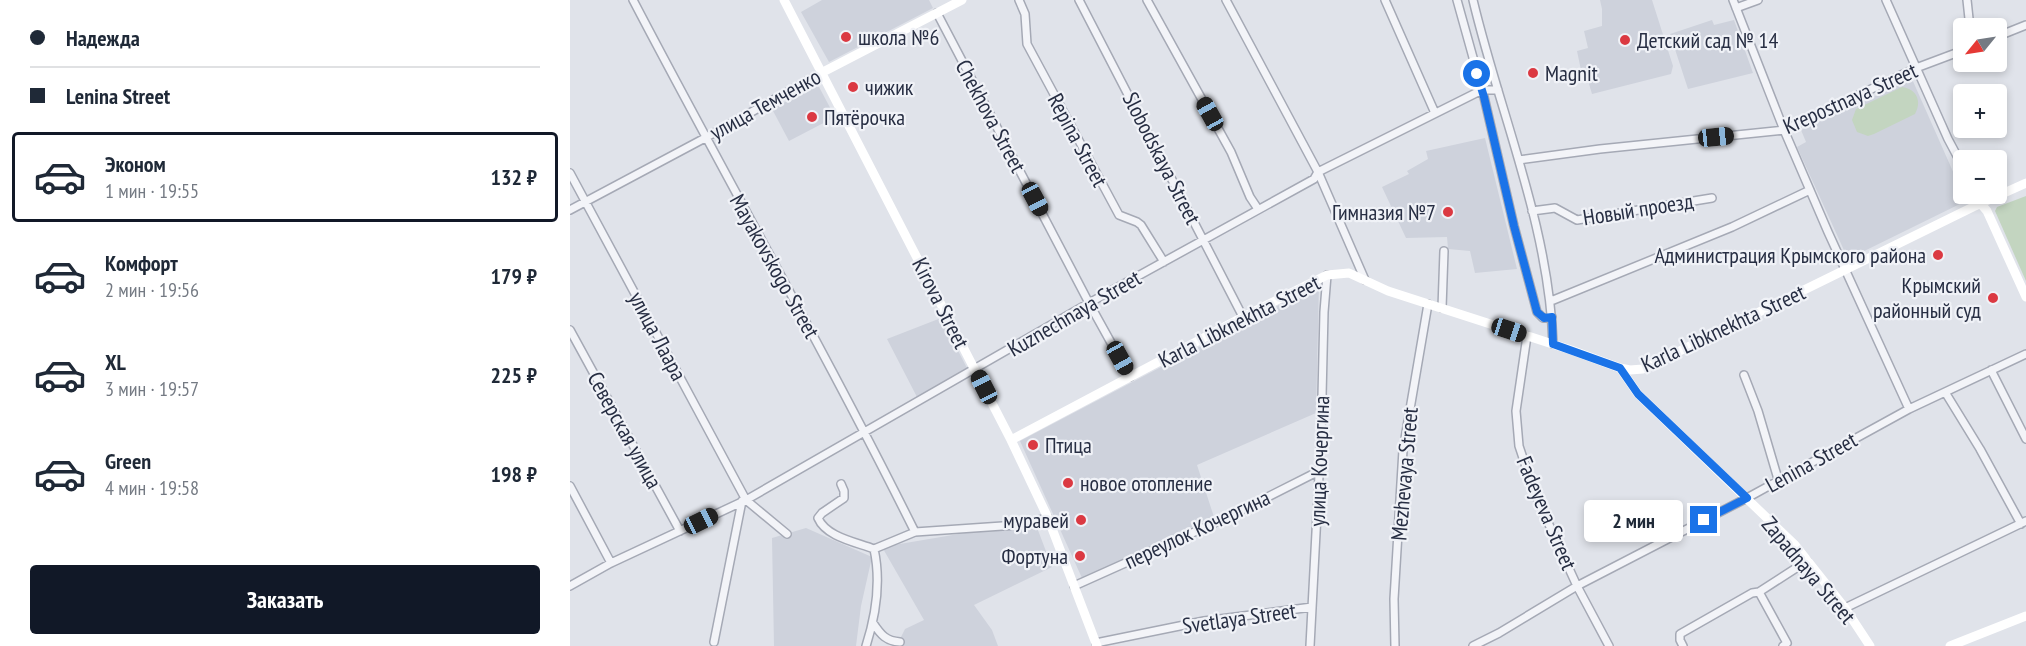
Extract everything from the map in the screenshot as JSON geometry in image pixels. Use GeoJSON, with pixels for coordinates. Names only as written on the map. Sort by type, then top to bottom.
{"type":"FeatureCollection","features":[{"type":"Feature","properties":{"kind":"main road","name":"Kirova Street"},"geometry":{"type":"LineString","coordinates":[[784,0],[1011,440],[1047,518],[1096,645]]}},
{"type":"Feature","properties":{"kind":"main road","name":"улица Темченко"},"geometry":{"type":"LineString","coordinates":[[823,72],[962,0]]}},
{"type":"Feature","properties":{"kind":"main road","name":"Karla Libknekhta Street"},"geometry":{"type":"LineString","coordinates":[[2007,192],[2026,183]]}},
{"type":"Feature","properties":{"kind":"main road","name":"Karla Libknekhta Street"},"geometry":{"type":"LineString","coordinates":[[1011,440],[1327,275],[1349,273],[1388,291],[1620,368],[1636,370],[1650,366],[1981,204]]}},
{"type":"Feature","properties":{"kind":"main road"},"geometry":{"type":"LineString","coordinates":[[1981,204],[1987,211],[2026,297]]}},
{"type":"Feature","properties":{"kind":"main road","name":"Zapadnaya Street"},"geometry":{"type":"LineString","coordinates":[[1620,368],[1638,394],[1795,545],[1845,608],[1870,646]]}},
{"type":"Feature","properties":{"kind":"main road"},"geometry":{"type":"LineString","coordinates":[[1950,646],[2026,616]]}},
{"type":"Feature","properties":{"kind":"street","name":"Mayakovskogo Street"},"geometry":{"type":"LineString","coordinates":[[633,0],[705,138],[865,432],[915,532]]}},
{"type":"Feature","properties":{"kind":"street","name":"Repina Street"},"geometry":{"type":"LineString","coordinates":[[1019,0],[1025,14],[1027,44],[1119,215],[1141,225],[1164,262]]}},
{"type":"Feature","properties":{"kind":"street","name":"Slobodskaya Street"},"geometry":{"type":"LineString","coordinates":[[1079,0],[1243,317]]}},
{"type":"Feature","properties":{"kind":"street"},"geometry":{"type":"LineString","coordinates":[[1147,0],[1231,152],[1250,197],[1258,209]]}},
{"type":"Feature","properties":{"kind":"street"},"geometry":{"type":"LineString","coordinates":[[1226,0],[1318,172],[1365,280]]}},
{"type":"Feature","properties":{"kind":"street"},"geometry":{"type":"LineString","coordinates":[[1385,0],[1435,113]]}},
{"type":"Feature","properties":{"kind":"street"},"geometry":{"type":"LineString","coordinates":[[1457,0],[1482,90],[1537,312],[1544,318],[1552,317]]}},
{"type":"Feature","properties":{"kind":"street"},"geometry":{"type":"LineString","coordinates":[[1473,0],[1490,70],[1519,160],[1532,211],[1551,301],[1553,344]]}},
{"type":"Feature","properties":{"kind":"street"},"geometry":{"type":"LineString","coordinates":[[1733,0],[1784,130],[1909,409]]}},
{"type":"Feature","properties":{"kind":"street"},"geometry":{"type":"LineString","coordinates":[[1736,8],[1758,0]]}},
{"type":"Feature","properties":{"kind":"street"},"geometry":{"type":"LineString","coordinates":[[1886,0],[1955,150]]}},
{"type":"Feature","properties":{"kind":"street"},"geometry":{"type":"LineString","coordinates":[[1967,0],[1969,18]]}},
{"type":"Feature","properties":{"kind":"street","name":"Chekhova Street"},"geometry":{"type":"LineString","coordinates":[[937,13],[1130,377]]}},
{"type":"Feature","properties":{"kind":"street"},"geometry":{"type":"LineString","coordinates":[[2007,33],[2026,26]]}},
{"type":"Feature","properties":{"kind":"street","name":"Krepostnaya Street"},"geometry":{"type":"LineString","coordinates":[[1519,160],[1784,130],[1916,68],[1953,54]]}},
{"type":"Feature","properties":{"kind":"street","name":"улица Темченко"},"geometry":{"type":"LineString","coordinates":[[570,210],[823,72]]}},
{"type":"Feature","properties":{"kind":"street","name":"Kuznechnaya Street"},"geometry":{"type":"LineString","coordinates":[[570,586],[611,563],[744,500],[1089,303],[1314,179],[1318,172],[1482,90]]}},
{"type":"Feature","properties":{"kind":"street"},"geometry":{"type":"LineString","coordinates":[[1482,90],[1498,90]]}},
{"type":"Feature","properties":{"kind":"street","name":"улица Лаара"},"geometry":{"type":"LineString","coordinates":[[570,173],[744,500]]}},
{"type":"Feature","properties":{"kind":"street"},"geometry":{"type":"LineString","coordinates":[[1551,301],[1701,240],[1810,190]]}},
{"type":"Feature","properties":{"kind":"street","name":"Новый проезд"},"geometry":{"type":"LineString","coordinates":[[1532,211],[1555,208],[1577,220],[1712,198]]}},
{"type":"Feature","properties":{"kind":"street"},"geometry":{"type":"LineString","coordinates":[[1442,309],[1444,250]]}},
{"type":"Feature","properties":{"kind":"street","name":"улица Кочергина"},"geometry":{"type":"LineString","coordinates":[[1310,646],[1327,275]]}},
{"type":"Feature","properties":{"kind":"street","name":"Mezhevaya Street"},"geometry":{"type":"LineString","coordinates":[[1395,646],[1394,598],[1403,450],[1428,304]]}},
{"type":"Feature","properties":{"kind":"street","name":"Северская улица"},"geometry":{"type":"LineString","coordinates":[[570,330],[680,531]]}},
{"type":"Feature","properties":{"kind":"street","name":"Fadeyeva Street"},"geometry":{"type":"LineString","coordinates":[[1527,336],[1516,411],[1519,446],[1535,494],[1577,586],[1609,646]]}},
{"type":"Feature","properties":{"kind":"street","name":"Lenina Street"},"geometry":{"type":"LineString","coordinates":[[1473,646],[1577,586],[1747,498],[1909,409],[2026,354]]}},
{"type":"Feature","properties":{"kind":"street"},"geometry":{"type":"LineString","coordinates":[[1991,370],[2026,440]]}},
{"type":"Feature","properties":{"kind":"street"},"geometry":{"type":"LineString","coordinates":[[1744,375],[1758,411],[1778,479]]}},
{"type":"Feature","properties":{"kind":"street"},"geometry":{"type":"LineString","coordinates":[[1845,608],[2024,523],[1945,392]]}},
{"type":"Feature","properties":{"kind":"street","name":"переулок Кочергина"},"geometry":{"type":"LineString","coordinates":[[1074,586],[1230,516],[1319,471]]}},
{"type":"Feature","properties":{"kind":"street"},"geometry":{"type":"LineString","coordinates":[[841,484],[844,498],[822,513],[818,518],[820,525],[832,533],[874,549],[915,532],[1017,525],[1047,518]]}},
{"type":"Feature","properties":{"kind":"street"},"geometry":{"type":"LineString","coordinates":[[570,486],[611,563]]}},
{"type":"Feature","properties":{"kind":"street"},"geometry":{"type":"LineString","coordinates":[[714,642],[744,500],[787,534]]}},
{"type":"Feature","properties":{"kind":"street"},"geometry":{"type":"LineString","coordinates":[[866,646],[873,623],[878,567],[874,549]]}},
{"type":"Feature","properties":{"kind":"street"},"geometry":{"type":"LineString","coordinates":[[1683,646],[1680,634],[1752,593],[1758,592],[1807,561]]}},
{"type":"Feature","properties":{"kind":"street"},"geometry":{"type":"LineString","coordinates":[[1758,592],[1787,643],[1784,646]]}},
{"type":"Feature","properties":{"kind":"street","name":"Svetlaya Street"},"geometry":{"type":"LineString","coordinates":[[1096,645],[1204,621],[1312,607]]}},
{"type":"Feature","properties":{"kind":"street"},"geometry":{"type":"LineString","coordinates":[[873,623],[887,640],[900,642]]}},
{"type":"Feature","properties":{"kind":"shaded area","name":"школа №6"},"geometry":{"type":"Polygon","coordinates":[[[822,0],[929,0],[933,8],[829,62],[801,12],[822,0]]]}},
{"type":"Feature","properties":{"kind":"shaded area","name":"Детский сад № 14"},"geometry":{"type":"Polygon","coordinates":[[[1600,0],[1652,0],[1673,66],[1671,74],[1592,94],[1586,74],[1582,75],[1577,51],[1588,48],[1584,31],[1602,26],[1600,0]]]}},
{"type":"Feature","properties":{"kind":"shaded area"},"geometry":{"type":"Polygon","coordinates":[[[1712,20],[1714,25],[1734,20],[1753,73],[1688,89],[1670,34],[1712,20]]]}},
{"type":"Feature","properties":{"kind":"shaded area"},"geometry":{"type":"Polygon","coordinates":[[[1912,79],[1953,172],[1953,204],[1960,204],[1848,259],[1797,147],[1806,142],[1801,130],[1912,79]]]}},
{"type":"Feature","properties":{"kind":"shaded area"},"geometry":{"type":"Polygon","coordinates":[[[818,85],[835,117],[789,141],[772,109],[818,85]]]}},
{"type":"Feature","properties":{"kind":"shaded area","name":"Гимназия №7"},"geometry":{"type":"Polygon","coordinates":[[[1485,138],[1517,269],[1475,273],[1470,251],[1448,249],[1447,237],[1406,238],[1382,187],[1409,174],[1407,171],[1428,159],[1426,151],[1485,138]]]}},
{"type":"Feature","properties":{"kind":"shaded area"},"geometry":{"type":"Polygon","coordinates":[[[1319,284],[1316,413],[1197,465],[1214,517],[1082,578],[1020,441],[1319,284]]]}},
{"type":"Feature","properties":{"kind":"shaded area"},"geometry":{"type":"Polygon","coordinates":[[[941,318],[967,368],[917,397],[887,339],[941,318]]]}},
{"type":"Feature","properties":{"kind":"shaded area"},"geometry":{"type":"Polygon","coordinates":[[[1036,525],[1052,567],[974,605],[992,630],[998,646],[900,646],[905,629],[924,620],[882,547],[994,528],[1015,529],[1036,525]]]}},
{"type":"Feature","properties":{"kind":"shaded area"},"geometry":{"type":"Polygon","coordinates":[[[806,528],[872,557],[861,606],[856,646],[774,646],[772,538],[806,528]]]}},
{"type":"Feature","properties":{"kind":"green space"},"geometry":{"type":"Polygon","coordinates":[[[1902,87],[1911,90],[1917,96],[1918,105],[1915,114],[1868,136],[1857,132],[1852,120],[1856,109],[1902,87]]]}},
{"type":"Feature","properties":{"kind":"green space"},"geometry":{"type":"Polygon","coordinates":[[[2026,196],[2026,281],[1995,211],[1997,207],[2026,196]]]}},
{"type":"Feature","properties":{"kind":"place","name":"школа №6"},"geometry":{"type":"Point","coordinates":[846,37]}},
{"type":"Feature","properties":{"kind":"place","name":"Детский сад № 14"},"geometry":{"type":"Point","coordinates":[1625,40]}},
{"type":"Feature","properties":{"kind":"place","name":"Magnit"},"geometry":{"type":"Point","coordinates":[1533,73]}},
{"type":"Feature","properties":{"kind":"place","name":"чижик"},"geometry":{"type":"Point","coordinates":[853,87]}},
{"type":"Feature","properties":{"kind":"place","name":"Пятёрочка"},"geometry":{"type":"Point","coordinates":[812,117]}},
{"type":"Feature","properties":{"kind":"place","name":"Гимназия №7"},"geometry":{"type":"Point","coordinates":[1448,212]}},
{"type":"Feature","properties":{"kind":"place","name":"Администрация Крымского района"},"geometry":{"type":"Point","coordinates":[1938,255]}},
{"type":"Feature","properties":{"kind":"place","name":"Крымский районный суд"},"geometry":{"type":"Point","coordinates":[1993,298]}},
{"type":"Feature","properties":{"kind":"place","name":"Птица"},"geometry":{"type":"Point","coordinates":[1033,445]}},
{"type":"Feature","properties":{"kind":"place","name":"новое отопление"},"geometry":{"type":"Point","coordinates":[1068,483]}},
{"type":"Feature","properties":{"kind":"place","name":"муравей"},"geometry":{"type":"Point","coordinates":[1081,520]}},
{"type":"Feature","properties":{"kind":"place","name":"Фортуна"},"geometry":{"type":"Point","coordinates":[1080,556]}},
{"type":"Feature","properties":{"kind":"route"},"geometry":{"type":"LineString","coordinates":[[1477,74],[1537,312],[1544,318],[1552,317],[1553,344],[1620,368],[1638,394],[1747,498],[1704,520]]}}]}
